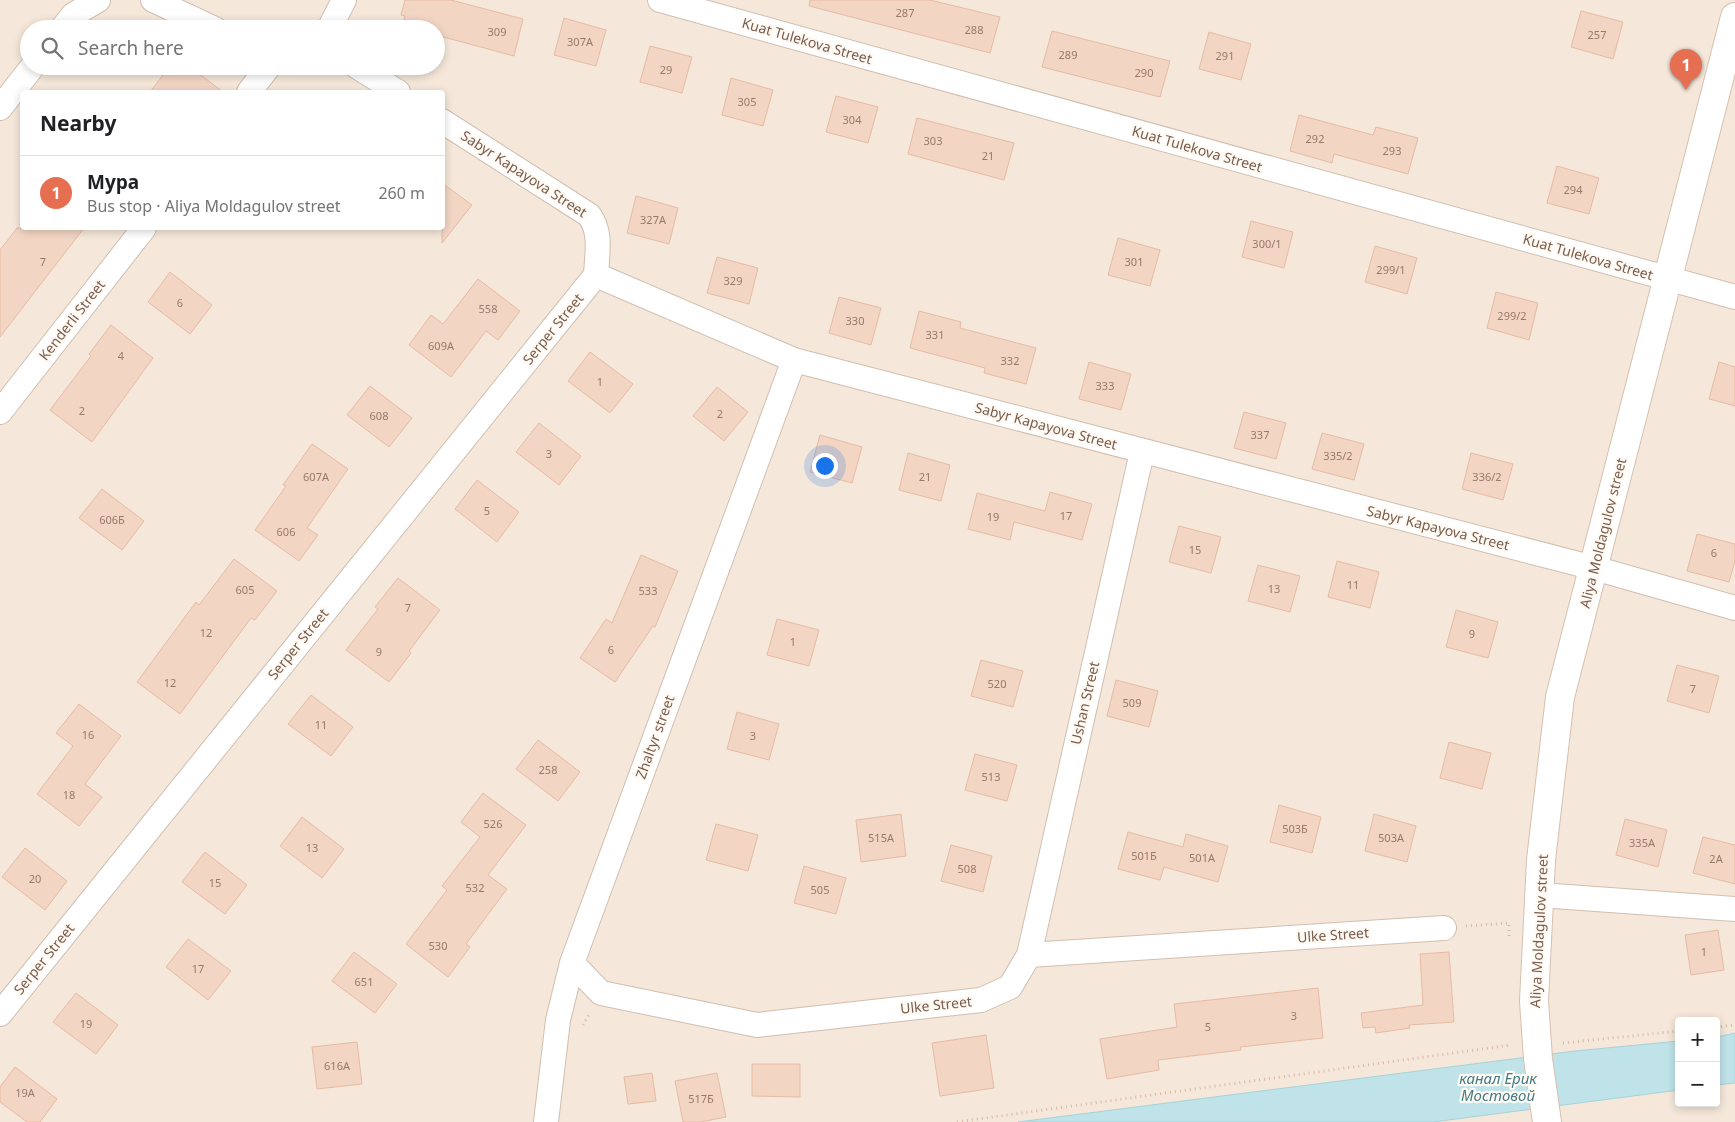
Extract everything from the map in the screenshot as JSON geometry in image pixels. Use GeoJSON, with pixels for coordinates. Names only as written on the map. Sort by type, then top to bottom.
{"type":"FeatureCollection","features":[{"type":"Feature","properties":{"kind":"main road","name":"Aliya Moldagulov street"},"geometry":{"type":"LineString","coordinates":[[1547,1122],[1526,1056],[1534,1001],[1541,860],[1560,697],[1735,17]]}},
{"type":"Feature","properties":{"kind":"street"},"geometry":{"type":"LineString","coordinates":[[69,20],[73,15],[98,0]]}},
{"type":"Feature","properties":{"kind":"street"},"geometry":{"type":"LineString","coordinates":[[154,0],[196,20]]}},
{"type":"Feature","properties":{"kind":"street"},"geometry":{"type":"LineString","coordinates":[[334,20],[344,0]]}},
{"type":"Feature","properties":{"kind":"street","name":"Kuat Tulekova Street"},"geometry":{"type":"LineString","coordinates":[[660,0],[1735,297]]}},
{"type":"Feature","properties":{"kind":"street"},"geometry":{"type":"LineString","coordinates":[[0,108],[26,75]]}},
{"type":"Feature","properties":{"kind":"street"},"geometry":{"type":"LineString","coordinates":[[251,90],[262,75]]}},
{"type":"Feature","properties":{"kind":"street"},"geometry":{"type":"LineString","coordinates":[[371,75],[395,90]]}},
{"type":"Feature","properties":{"kind":"street","name":"Sabyr Kapayova Street"},"geometry":{"type":"LineString","coordinates":[[445,123],[589,215],[596,224],[598,236],[596,275],[794,360],[1594,568],[1735,608]]}},
{"type":"Feature","properties":{"kind":"street","name":"Kenderli Street"},"geometry":{"type":"LineString","coordinates":[[0,412],[142,230]]}},
{"type":"Feature","properties":{"kind":"street","name":"Serper Street"},"geometry":{"type":"LineString","coordinates":[[0,1014],[596,275]]}},
{"type":"Feature","properties":{"kind":"street","name":"Zhaltyr street"},"geometry":{"type":"LineString","coordinates":[[546,1122],[558,1020],[572,963],[794,360]]}},
{"type":"Feature","properties":{"kind":"street","name":"Ushan Street"},"geometry":{"type":"LineString","coordinates":[[1029,955],[1142,452]]}},
{"type":"Feature","properties":{"kind":"street"},"geometry":{"type":"LineString","coordinates":[[1540,895],[1735,909]]}},
{"type":"Feature","properties":{"kind":"street","name":"Ulke Street"},"geometry":{"type":"LineString","coordinates":[[572,963],[601,993],[757,1025],[981,1000],[1010,987],[1029,955],[1444,928]]}},
{"type":"Feature","properties":{"kind":"path"},"geometry":{"type":"LineString","coordinates":[[1444,928],[1509,924],[1509,942]]}},
{"type":"Feature","properties":{"kind":"path"},"geometry":{"type":"LineString","coordinates":[[1720,1027],[1735,1025]]}},
{"type":"Feature","properties":{"kind":"path"},"geometry":{"type":"LineString","coordinates":[[1563,1048],[1563,1043],[1675,1031]]}},
{"type":"Feature","properties":{"kind":"path"},"geometry":{"type":"LineString","coordinates":[[1512,1035],[1512,1045]]}},
{"type":"Feature","properties":{"kind":"path"},"geometry":{"type":"LineString","coordinates":[[957,1122],[1512,1045],[1526,1056]]}},
{"type":"Feature","properties":{"kind":"shaded area"},"geometry":{"type":"Polygon","coordinates":[[[0,0],[1735,0],[1735,1122],[0,1122],[0,0]]]}},
{"type":"Feature","properties":{"kind":"water"},"geometry":{"type":"Polygon","coordinates":[[[1735,1033],[1735,1083],[1720,1085],[1720,1036],[1735,1033]]]}},
{"type":"Feature","properties":{"kind":"water","name":"канал Ерик Мостовой"},"geometry":{"type":"Polygon","coordinates":[[[1675,1041],[1675,1091],[1433,1122],[1018,1122],[1575,1051],[1675,1041]]]}},
{"type":"Feature","properties":{"kind":"building"},"geometry":{"type":"Polygon","coordinates":[[[405,0],[451,0],[523,19],[514,56],[445,37],[445,20],[404,20],[405,16],[401,15],[405,0]]]}},
{"type":"Feature","properties":{"kind":"building"},"geometry":{"type":"Polygon","coordinates":[[[810,0],[930,0],[1000,17],[990,53],[809,6],[810,0]]]}},
{"type":"Feature","properties":{"kind":"building"},"geometry":{"type":"Polygon","coordinates":[[[1581,11],[1623,22],[1613,59],[1571,47],[1581,11]]]}},
{"type":"Feature","properties":{"kind":"building"},"geometry":{"type":"Polygon","coordinates":[[[564,18],[606,30],[596,66],[554,55],[564,18]]]}},
{"type":"Feature","properties":{"kind":"building"},"geometry":{"type":"Polygon","coordinates":[[[1052,31],[1170,61],[1160,97],[1042,67],[1052,31]]]}},
{"type":"Feature","properties":{"kind":"building"},"geometry":{"type":"Polygon","coordinates":[[[1209,32],[1251,44],[1241,80],[1199,69],[1209,32]]]}},
{"type":"Feature","properties":{"kind":"building"},"geometry":{"type":"Polygon","coordinates":[[[650,46],[692,57],[682,93],[640,82],[650,46]]]}},
{"type":"Feature","properties":{"kind":"building"},"geometry":{"type":"Polygon","coordinates":[[[163,75],[201,75],[220,90],[152,90],[163,75]]]}},
{"type":"Feature","properties":{"kind":"building"},"geometry":{"type":"Polygon","coordinates":[[[731,78],[773,90],[763,126],[722,115],[731,78]]]}},
{"type":"Feature","properties":{"kind":"building"},"geometry":{"type":"Polygon","coordinates":[[[836,96],[878,107],[868,143],[826,132],[836,96]]]}},
{"type":"Feature","properties":{"kind":"building"},"geometry":{"type":"Polygon","coordinates":[[[1299,115],[1373,135],[1376,127],[1418,138],[1408,174],[1334,154],[1332,163],[1290,151],[1299,115]]]}},
{"type":"Feature","properties":{"kind":"building"},"geometry":{"type":"Polygon","coordinates":[[[917,118],[1014,143],[1004,180],[908,154],[917,118]]]}},
{"type":"Feature","properties":{"kind":"building"},"geometry":{"type":"Polygon","coordinates":[[[1557,166],[1599,178],[1589,214],[1547,203],[1557,166]]]}},
{"type":"Feature","properties":{"kind":"building"},"geometry":{"type":"Polygon","coordinates":[[[445,185],[472,205],[442,243],[442,230],[445,230],[445,185]]]}},
{"type":"Feature","properties":{"kind":"building"},"geometry":{"type":"Polygon","coordinates":[[[636,196],[678,208],[669,244],[627,233],[636,196]]]}},
{"type":"Feature","properties":{"kind":"building"},"geometry":{"type":"Polygon","coordinates":[[[1251,221],[1293,232],[1284,268],[1242,257],[1251,221]]]}},
{"type":"Feature","properties":{"kind":"building"},"geometry":{"type":"Polygon","coordinates":[[[17,228],[20,228],[20,230],[82,230],[0,337],[0,250],[17,228]]]}},
{"type":"Feature","properties":{"kind":"building"},"geometry":{"type":"Polygon","coordinates":[[[1118,238],[1160,250],[1150,286],[1108,275],[1118,238]]]}},
{"type":"Feature","properties":{"kind":"building"},"geometry":{"type":"Polygon","coordinates":[[[1375,246],[1417,258],[1407,294],[1365,282],[1375,246]]]}},
{"type":"Feature","properties":{"kind":"building"},"geometry":{"type":"Polygon","coordinates":[[[717,257],[758,268],[749,304],[707,293],[717,257]]]}},
{"type":"Feature","properties":{"kind":"building"},"geometry":{"type":"Polygon","coordinates":[[[170,272],[212,305],[190,334],[148,302],[170,272]]]}},
{"type":"Feature","properties":{"kind":"building"},"geometry":{"type":"Polygon","coordinates":[[[478,279],[520,311],[498,340],[486,331],[451,377],[409,345],[431,315],[443,324],[478,279]]]}},
{"type":"Feature","properties":{"kind":"building"},"geometry":{"type":"Polygon","coordinates":[[[1496,292],[1538,303],[1529,340],[1487,328],[1496,292]]]}},
{"type":"Feature","properties":{"kind":"building"},"geometry":{"type":"Polygon","coordinates":[[[839,297],[881,308],[871,345],[829,333],[839,297]]]}},
{"type":"Feature","properties":{"kind":"building"},"geometry":{"type":"Polygon","coordinates":[[[919,311],[961,322],[960,328],[1036,348],[1026,384],[984,373],[985,368],[910,348],[919,311]]]}},
{"type":"Feature","properties":{"kind":"building"},"geometry":{"type":"Polygon","coordinates":[[[111,325],[153,358],[92,442],[50,410],[91,356],[89,354],[111,325]]]}},
{"type":"Feature","properties":{"kind":"building"},"geometry":{"type":"Polygon","coordinates":[[[590,352],[633,384],[610,413],[568,381],[590,352]]]}},
{"type":"Feature","properties":{"kind":"building"},"geometry":{"type":"Polygon","coordinates":[[[1089,362],[1131,374],[1121,410],[1079,399],[1089,362]]]}},
{"type":"Feature","properties":{"kind":"building"},"geometry":{"type":"Polygon","coordinates":[[[1719,362],[1735,367],[1735,406],[1709,399],[1719,362]]]}},
{"type":"Feature","properties":{"kind":"building"},"geometry":{"type":"Polygon","coordinates":[[[370,386],[412,418],[389,447],[347,415],[370,386]]]}},
{"type":"Feature","properties":{"kind":"building"},"geometry":{"type":"Polygon","coordinates":[[[717,387],[748,412],[724,441],[693,416],[717,387]]]}},
{"type":"Feature","properties":{"kind":"building"},"geometry":{"type":"Polygon","coordinates":[[[1244,412],[1286,423],[1276,459],[1234,448],[1244,412]]]}},
{"type":"Feature","properties":{"kind":"building"},"geometry":{"type":"Polygon","coordinates":[[[539,423],[581,456],[559,485],[516,452],[539,423]]]}},
{"type":"Feature","properties":{"kind":"building"},"geometry":{"type":"Polygon","coordinates":[[[1322,433],[1364,444],[1354,480],[1312,469],[1322,433]]]}},
{"type":"Feature","properties":{"kind":"building"},"geometry":{"type":"Polygon","coordinates":[[[820,435],[862,447],[852,483],[810,472],[820,435]]]}},
{"type":"Feature","properties":{"kind":"building"},"geometry":{"type":"Polygon","coordinates":[[[312,444],[348,469],[307,528],[318,535],[299,561],[255,530],[286,486],[283,485],[312,444]]]}},
{"type":"Feature","properties":{"kind":"building"},"geometry":{"type":"Polygon","coordinates":[[[908,453],[950,465],[941,501],[899,490],[908,453]]]}},
{"type":"Feature","properties":{"kind":"building"},"geometry":{"type":"Polygon","coordinates":[[[1471,453],[1513,464],[1503,500],[1462,489],[1471,453]]]}},
{"type":"Feature","properties":{"kind":"building"},"geometry":{"type":"Polygon","coordinates":[[[477,480],[519,512],[497,542],[455,509],[477,480]]]}},
{"type":"Feature","properties":{"kind":"building"},"geometry":{"type":"Polygon","coordinates":[[[102,489],[144,521],[122,550],[79,518],[102,489]]]}},
{"type":"Feature","properties":{"kind":"building"},"geometry":{"type":"Polygon","coordinates":[[[1050,492],[1092,504],[1082,540],[1014,522],[1010,540],[968,529],[977,493],[1045,511],[1050,492]]]}},
{"type":"Feature","properties":{"kind":"building"},"geometry":{"type":"Polygon","coordinates":[[[1179,526],[1221,537],[1211,573],[1169,562],[1179,526]]]}},
{"type":"Feature","properties":{"kind":"building"},"geometry":{"type":"Polygon","coordinates":[[[1697,534],[1735,544],[1735,561],[1729,582],[1687,571],[1697,534]]]}},
{"type":"Feature","properties":{"kind":"building"},"geometry":{"type":"Polygon","coordinates":[[[641,555],[678,571],[655,627],[653,626],[615,682],[580,658],[606,619],[612,623],[641,555]]]}},
{"type":"Feature","properties":{"kind":"building"},"geometry":{"type":"Polygon","coordinates":[[[234,559],[277,591],[255,620],[251,618],[180,714],[137,682],[196,602],[199,605],[234,559]]]}},
{"type":"Feature","properties":{"kind":"building"},"geometry":{"type":"Polygon","coordinates":[[[1337,561],[1379,572],[1370,608],[1328,597],[1337,561]]]}},
{"type":"Feature","properties":{"kind":"building"},"geometry":{"type":"Polygon","coordinates":[[[1258,565],[1300,576],[1290,612],[1248,601],[1258,565]]]}},
{"type":"Feature","properties":{"kind":"building"},"geometry":{"type":"Polygon","coordinates":[[[398,578],[440,610],[409,651],[411,653],[389,682],[346,650],[378,609],[375,607],[398,578]]]}},
{"type":"Feature","properties":{"kind":"building"},"geometry":{"type":"Polygon","coordinates":[[[1456,610],[1498,622],[1488,658],[1446,647],[1456,610]]]}},
{"type":"Feature","properties":{"kind":"building"},"geometry":{"type":"Polygon","coordinates":[[[777,619],[819,630],[809,666],[767,655],[777,619]]]}},
{"type":"Feature","properties":{"kind":"building"},"geometry":{"type":"Polygon","coordinates":[[[981,660],[1023,671],[1013,707],[971,696],[981,660]]]}},
{"type":"Feature","properties":{"kind":"building"},"geometry":{"type":"Polygon","coordinates":[[[1677,665],[1719,676],[1709,713],[1667,701],[1677,665]]]}},
{"type":"Feature","properties":{"kind":"building"},"geometry":{"type":"Polygon","coordinates":[[[1116,680],[1158,691],[1149,727],[1107,716],[1116,680]]]}},
{"type":"Feature","properties":{"kind":"building"},"geometry":{"type":"Polygon","coordinates":[[[311,695],[353,727],[331,756],[288,724],[311,695]]]}},
{"type":"Feature","properties":{"kind":"building"},"geometry":{"type":"Polygon","coordinates":[[[79,704],[121,736],[85,784],[102,797],[79,826],[37,794],[73,746],[56,733],[79,704]]]}},
{"type":"Feature","properties":{"kind":"building"},"geometry":{"type":"Polygon","coordinates":[[[737,712],[779,724],[769,760],[727,749],[737,712]]]}},
{"type":"Feature","properties":{"kind":"building"},"geometry":{"type":"Polygon","coordinates":[[[538,740],[580,772],[558,801],[516,769],[538,740]]]}},
{"type":"Feature","properties":{"kind":"building"},"geometry":{"type":"Polygon","coordinates":[[[1449,742],[1491,753],[1482,789],[1440,778],[1449,742]]]}},
{"type":"Feature","properties":{"kind":"building"},"geometry":{"type":"Polygon","coordinates":[[[975,754],[1017,765],[1007,801],[965,790],[975,754]]]}},
{"type":"Feature","properties":{"kind":"building"},"geometry":{"type":"Polygon","coordinates":[[[483,793],[526,825],[488,875],[507,889],[466,944],[470,947],[448,977],[406,944],[447,890],[442,886],[480,837],[461,822],[483,793]]]}},
{"type":"Feature","properties":{"kind":"building"},"geometry":{"type":"Polygon","coordinates":[[[1279,805],[1321,817],[1312,853],[1270,842],[1279,805]]]}},
{"type":"Feature","properties":{"kind":"building"},"geometry":{"type":"Polygon","coordinates":[[[901,814],[906,856],[861,862],[856,820],[901,814]]]}},
{"type":"Feature","properties":{"kind":"building"},"geometry":{"type":"Polygon","coordinates":[[[1374,814],[1416,826],[1407,862],[1365,851],[1374,814]]]}},
{"type":"Feature","properties":{"kind":"building"},"geometry":{"type":"Polygon","coordinates":[[[302,817],[344,849],[322,878],[280,846],[302,817]]]}},
{"type":"Feature","properties":{"kind":"building"},"geometry":{"type":"Polygon","coordinates":[[[1625,819],[1667,830],[1658,867],[1616,855],[1625,819]]]}},
{"type":"Feature","properties":{"kind":"building"},"geometry":{"type":"Polygon","coordinates":[[[716,824],[758,835],[748,871],[706,860],[716,824]]]}},
{"type":"Feature","properties":{"kind":"building"},"geometry":{"type":"Polygon","coordinates":[[[1128,832],[1183,847],[1186,834],[1228,846],[1218,882],[1164,867],[1160,880],[1118,869],[1128,832]]]}},
{"type":"Feature","properties":{"kind":"building"},"geometry":{"type":"Polygon","coordinates":[[[1703,837],[1735,845],[1735,884],[1693,873],[1703,837]]]}},
{"type":"Feature","properties":{"kind":"building"},"geometry":{"type":"Polygon","coordinates":[[[951,845],[992,856],[983,892],[941,881],[951,845]]]}},
{"type":"Feature","properties":{"kind":"building"},"geometry":{"type":"Polygon","coordinates":[[[25,848],[67,881],[45,910],[2,877],[25,848]]]}},
{"type":"Feature","properties":{"kind":"building"},"geometry":{"type":"Polygon","coordinates":[[[205,852],[247,885],[225,914],[182,882],[205,852]]]}},
{"type":"Feature","properties":{"kind":"building"},"geometry":{"type":"Polygon","coordinates":[[[804,866],[846,878],[836,914],[794,903],[804,866]]]}},
{"type":"Feature","properties":{"kind":"building"},"geometry":{"type":"Polygon","coordinates":[[[1718,930],[1724,970],[1691,975],[1685,935],[1718,930]]]}},
{"type":"Feature","properties":{"kind":"building"},"geometry":{"type":"Polygon","coordinates":[[[188,939],[231,971],[208,1000],[166,967],[188,939]]]}},
{"type":"Feature","properties":{"kind":"building"},"geometry":{"type":"Polygon","coordinates":[[[354,952],[397,984],[375,1013],[332,981],[354,952]]]}},
{"type":"Feature","properties":{"kind":"building"},"geometry":{"type":"Polygon","coordinates":[[[1449,952],[1454,1022],[1409,1025],[1410,1028],[1376,1033],[1375,1027],[1363,1028],[1361,1013],[1423,1005],[1420,954],[1449,952]]]}},
{"type":"Feature","properties":{"kind":"building"},"geometry":{"type":"Polygon","coordinates":[[[1318,988],[1323,1038],[1240,1047],[1241,1050],[1158,1060],[1159,1070],[1107,1079],[1100,1039],[1177,1027],[1174,1004],[1318,988]]]}},
{"type":"Feature","properties":{"kind":"building"},"geometry":{"type":"Polygon","coordinates":[[[76,993],[118,1025],[96,1054],[53,1022],[76,993]]]}},
{"type":"Feature","properties":{"kind":"building"},"geometry":{"type":"Polygon","coordinates":[[[986,1035],[994,1088],[940,1096],[932,1043],[986,1035]]]}},
{"type":"Feature","properties":{"kind":"building"},"geometry":{"type":"Polygon","coordinates":[[[357,1042],[362,1084],[317,1089],[312,1047],[357,1042]]]}},
{"type":"Feature","properties":{"kind":"building"},"geometry":{"type":"Polygon","coordinates":[[[752,1064],[800,1064],[800,1097],[752,1096],[752,1064]]]}},
{"type":"Feature","properties":{"kind":"building"},"geometry":{"type":"Polygon","coordinates":[[[15,1067],[57,1099],[40,1122],[27,1122],[0,1102],[0,1087],[15,1067]]]}},
{"type":"Feature","properties":{"kind":"building"},"geometry":{"type":"Polygon","coordinates":[[[652,1073],[656,1101],[628,1104],[624,1077],[652,1073]]]}},
{"type":"Feature","properties":{"kind":"building"},"geometry":{"type":"Polygon","coordinates":[[[717,1073],[726,1117],[701,1122],[683,1122],[675,1081],[717,1073]]]}},
{"type":"Feature","properties":{"kind":"place","name":"Мура"},"geometry":{"type":"Point","coordinates":[1686,90]}}]}
